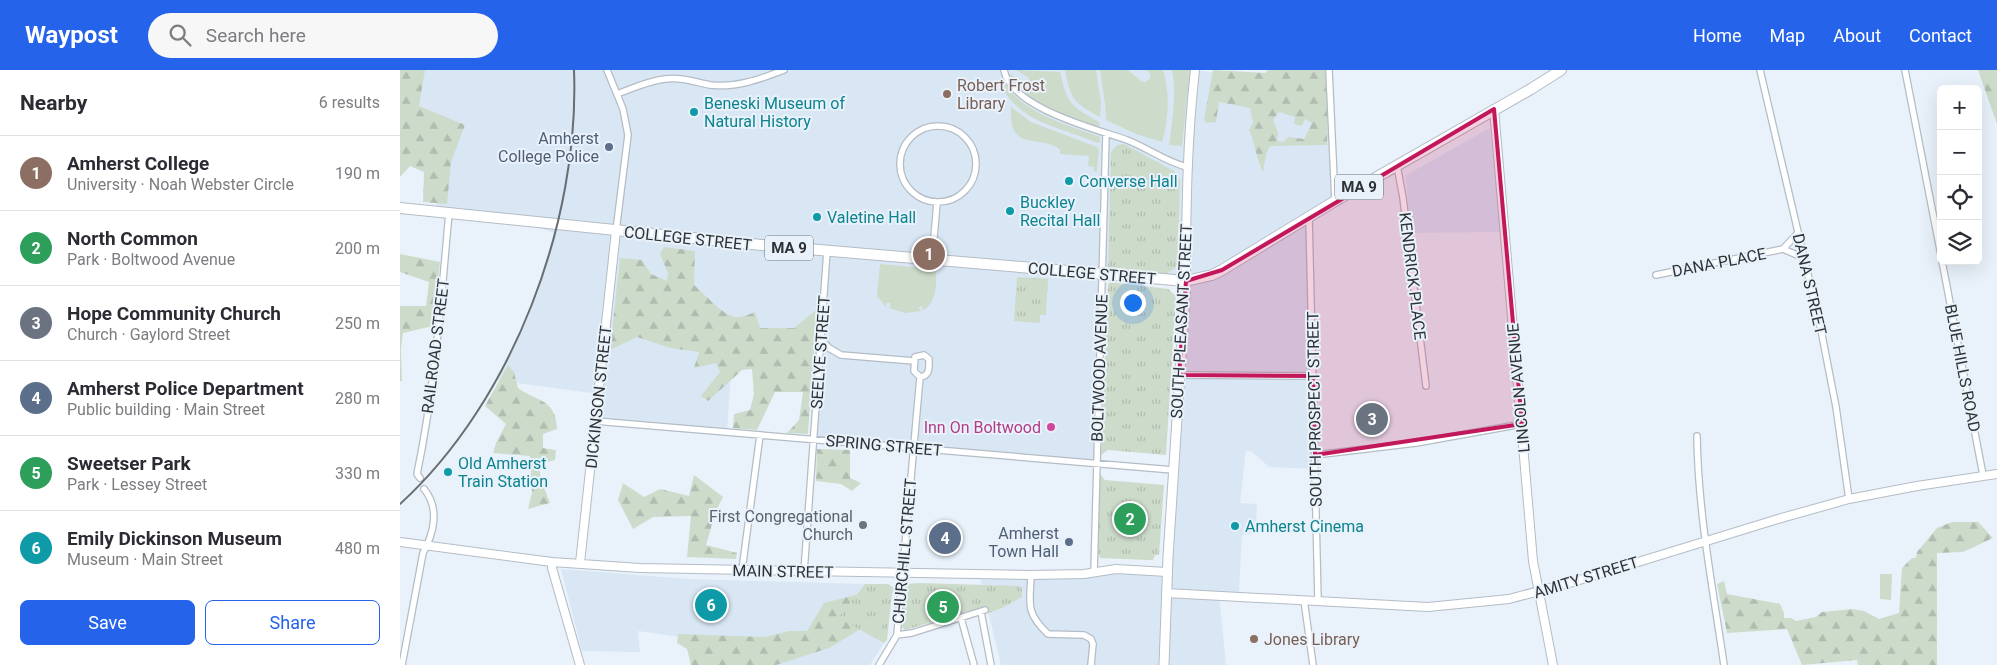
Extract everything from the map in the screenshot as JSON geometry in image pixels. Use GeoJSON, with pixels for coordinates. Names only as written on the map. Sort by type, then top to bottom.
{"type":"FeatureCollection","features":[{"type":"Feature","properties":{"kind":"highway","name":"MA 9"},"geometry":{"type":"LineString","coordinates":[[1186,281],[1212,275],[1222,270],[1335,201],[1561,70]]}},
{"type":"Feature","properties":{"kind":"highway","name":"COLLEGE STREET"},"geometry":{"type":"LineString","coordinates":[[400,208],[827,251],[1186,281]]}},
{"type":"Feature","properties":{"kind":"main road","name":"SOUTH PLEASANT STREET"},"geometry":{"type":"LineString","coordinates":[[1164,665],[1167,572],[1186,281],[1189,124],[1195,70]]}},
{"type":"Feature","properties":{"kind":"main road","name":"LINCOLN AVENUE"},"geometry":{"type":"LineString","coordinates":[[1494,109],[1534,561],[1553,665]]}},
{"type":"Feature","properties":{"kind":"main road","name":"DICKINSON STREET"},"geometry":{"type":"LineString","coordinates":[[580,563],[616,231]]}},
{"type":"Feature","properties":{"kind":"main road","name":"AMITY STREET"},"geometry":{"type":"LineString","coordinates":[[1166,593],[1439,607],[1509,599],[1849,499],[1916,486],[1997,474]]}},
{"type":"Feature","properties":{"kind":"main road","name":"MAIN STREET"},"geometry":{"type":"LineString","coordinates":[[400,542],[552,562],[640,568],[1031,575],[1084,574],[1116,569],[1167,572]]}},
{"type":"Feature","properties":{"kind":"main road"},"geometry":{"type":"LineString","coordinates":[[552,562],[552,568],[580,665]]}},
{"type":"Feature","properties":{"kind":"street"},"geometry":{"type":"LineString","coordinates":[[607,70],[627,122],[628,135],[616,231]]}},
{"type":"Feature","properties":{"kind":"street"},"geometry":{"type":"LineString","coordinates":[[617,94],[666,79],[686,79],[711,85],[738,85],[784,70]]}},
{"type":"Feature","properties":{"kind":"street"},"geometry":{"type":"LineString","coordinates":[[1004,70],[1009,83],[1031,102],[1068,120],[1140,146],[1175,164],[1187,167]]}},
{"type":"Feature","properties":{"kind":"street"},"geometry":{"type":"LineString","coordinates":[[1329,70],[1335,201]]}},
{"type":"Feature","properties":{"kind":"street","name":"DANA STREET"},"geometry":{"type":"LineString","coordinates":[[1760,70],[1821,330],[1834,397],[1849,499]]}},
{"type":"Feature","properties":{"kind":"street"},"geometry":{"type":"LineString","coordinates":[[1905,70],[1937,234]]}},
{"type":"Feature","properties":{"kind":"street"},"geometry":{"type":"LineString","coordinates":[[939,125],[950,127],[968,139],[974,149],[976,165],[973,181],[967,190],[958,197],[937,203],[921,198],[908,189],[902,179],[900,158],[903,147],[909,138],[923,129],[939,125]]}},
{"type":"Feature","properties":{"kind":"street","name":"BOLTWOOD AVENUE"},"geometry":{"type":"LineString","coordinates":[[1094,572],[1106,134]]}},
{"type":"Feature","properties":{"kind":"street","name":"KENDRICK PLACE"},"geometry":{"type":"LineString","coordinates":[[1397,165],[1403,198],[1426,386]]}},
{"type":"Feature","properties":{"kind":"street"},"geometry":{"type":"LineString","coordinates":[[932,260],[937,203]]}},
{"type":"Feature","properties":{"kind":"street","name":"RAILROAD STREET"},"geometry":{"type":"LineString","coordinates":[[420,478],[417,474],[424,441],[433,370],[449,213]]}},
{"type":"Feature","properties":{"kind":"street","name":"SOUTH PROSPECT STREET"},"geometry":{"type":"LineString","coordinates":[[1309,218],[1318,600]]}},
{"type":"Feature","properties":{"kind":"street","name":"DANA PLACE"},"geometry":{"type":"LineString","coordinates":[[1783,250],[1798,233]]}},
{"type":"Feature","properties":{"kind":"street","name":"DANA PLACE"},"geometry":{"type":"LineString","coordinates":[[1656,275],[1783,250],[1804,258]]}},
{"type":"Feature","properties":{"kind":"street","name":"SEELYE STREET"},"geometry":{"type":"LineString","coordinates":[[804,572],[827,251]]}},
{"type":"Feature","properties":{"kind":"street","name":"BLUE HILLS ROAD"},"geometry":{"type":"LineString","coordinates":[[1943,265],[1984,476]]}},
{"type":"Feature","properties":{"kind":"street","name":"CHURCHILL STREET"},"geometry":{"type":"LineString","coordinates":[[820,339],[829,348],[841,355],[914,361]]}},
{"type":"Feature","properties":{"kind":"street","name":"CHURCHILL STREET"},"geometry":{"type":"LineString","coordinates":[[897,635],[920,377],[914,371],[914,361],[915,357],[924,355],[929,359],[928,375],[920,377]]}},
{"type":"Feature","properties":{"kind":"street"},"geometry":{"type":"LineString","coordinates":[[1179,375],[1313,376]]}},
{"type":"Feature","properties":{"kind":"street","name":"SPRING STREET"},"geometry":{"type":"LineString","coordinates":[[595,421],[1173,470]]}},
{"type":"Feature","properties":{"kind":"street"},"geometry":{"type":"LineString","coordinates":[[1315,455],[1416,443],[1522,424]]}},
{"type":"Feature","properties":{"kind":"street"},"geometry":{"type":"LineString","coordinates":[[742,570],[760,435]]}},
{"type":"Feature","properties":{"kind":"street"},"geometry":{"type":"LineString","coordinates":[[1697,436],[1698,476],[1705,541],[1724,665]]}},
{"type":"Feature","properties":{"kind":"street"},"geometry":{"type":"LineString","coordinates":[[402,665],[423,553],[432,534],[432,500],[424,488]]}},
{"type":"Feature","properties":{"kind":"street"},"geometry":{"type":"LineString","coordinates":[[1031,575],[1030,611],[1048,634],[1084,635],[1091,638],[1093,644],[1092,665]]}},
{"type":"Feature","properties":{"kind":"street"},"geometry":{"type":"LineString","coordinates":[[1304,600],[1313,665]]}},
{"type":"Feature","properties":{"kind":"street"},"geometry":{"type":"LineString","coordinates":[[879,665],[897,635],[912,633],[983,611],[991,665]]}},
{"type":"Feature","properties":{"kind":"street"},"geometry":{"type":"LineString","coordinates":[[961,618],[974,665]]}},
{"type":"Feature","properties":{"kind":"highlighted area"},"geometry":{"type":"Polygon","coordinates":[[[1494,109],[1522,424],[1315,455],[1313,376],[1179,375],[1186,281],[1222,270],[1494,109]]]}},
{"type":"Feature","properties":{"kind":"shaded area"},"geometry":{"type":"Polygon","coordinates":[[[419,70],[1196,70],[1272,80],[1329,70],[1335,201],[1309,218],[1315,469],[1269,467],[1251,451],[1246,451],[1240,503],[1257,504],[1256,533],[1242,535],[1239,592],[1219,596],[1226,665],[1001,665],[979,574],[1102,570],[1167,571],[1186,281],[1102,275],[1096,464],[814,440],[819,359],[798,338],[734,333],[727,432],[595,421],[598,394],[496,380],[519,336],[537,291],[554,233],[514,219],[436,211],[441,159],[415,112],[419,70]]]}},
{"type":"Feature","properties":{"kind":"shaded area"},"geometry":{"type":"Polygon","coordinates":[[[1490,128],[1501,232],[1410,233],[1406,175],[1490,128]]]}},
{"type":"Feature","properties":{"kind":"shaded area"},"geometry":{"type":"Polygon","coordinates":[[[561,569],[689,579],[865,584],[838,617],[884,643],[870,665],[704,665],[701,640],[638,631],[640,652],[582,651],[561,569]]]}},
{"type":"Feature","properties":{"kind":"green space"},"geometry":{"type":"Polygon","coordinates":[[[400,70],[425,70],[419,106],[465,125],[451,162],[447,204],[423,202],[424,172],[410,166],[400,177],[400,70]]]}},
{"type":"Feature","properties":{"kind":"green space"},"geometry":{"type":"Polygon","coordinates":[[[1016,70],[1060,72],[1068,98],[1082,112],[1099,122],[1100,127],[1062,114],[1035,101],[1015,84],[1010,73],[1018,80],[1028,83],[1029,78],[1016,70]]]}},
{"type":"Feature","properties":{"kind":"green space"},"geometry":{"type":"Polygon","coordinates":[[[1065,70],[1096,70],[1101,103],[1100,117],[1084,108],[1075,99],[1069,88],[1065,70]]]}},
{"type":"Feature","properties":{"kind":"green space"},"geometry":{"type":"Polygon","coordinates":[[[1100,70],[1128,70],[1141,81],[1146,82],[1150,78],[1150,73],[1146,70],[1163,70],[1168,106],[1162,142],[1136,134],[1106,120],[1100,70]]]}},
{"type":"Feature","properties":{"kind":"green space"},"geometry":{"type":"Polygon","coordinates":[[[1172,70],[1190,70],[1182,146],[1169,145],[1174,98],[1172,70]]]}},
{"type":"Feature","properties":{"kind":"green space"},"geometry":{"type":"Polygon","coordinates":[[[1213,70],[1265,73],[1268,70],[1326,70],[1328,105],[1327,145],[1270,146],[1266,154],[1263,172],[1249,130],[1253,123],[1250,108],[1219,102],[1216,122],[1206,123],[1204,119],[1213,70]],[[1279,112],[1273,120],[1278,133],[1277,141],[1283,142],[1288,137],[1304,139],[1312,123],[1305,119],[1302,126],[1294,124],[1295,117],[1279,112]]]}},
{"type":"Feature","properties":{"kind":"green space"},"geometry":{"type":"Polygon","coordinates":[[[1978,70],[1997,70],[1997,124],[1978,70]]]}},
{"type":"Feature","properties":{"kind":"green space"},"geometry":{"type":"Polygon","coordinates":[[[1002,78],[1010,90],[1032,109],[1059,122],[1100,137],[1100,142],[1097,143],[1053,127],[1028,115],[1006,95],[997,80],[1002,78]]]}},
{"type":"Feature","properties":{"kind":"green space"},"geometry":{"type":"Polygon","coordinates":[[[1011,107],[1031,122],[1097,147],[1099,150],[1097,171],[1094,172],[1094,167],[1088,166],[1089,156],[1060,154],[1060,150],[1053,145],[1020,137],[1015,132],[1012,122],[1011,107]]]}},
{"type":"Feature","properties":{"kind":"green space"},"geometry":{"type":"Polygon","coordinates":[[[1124,144],[1174,171],[1180,179],[1178,263],[1175,268],[1166,274],[1112,271],[1108,268],[1111,152],[1117,145],[1124,144]]]}},
{"type":"Feature","properties":{"kind":"green space"},"geometry":{"type":"Polygon","coordinates":[[[664,247],[695,251],[694,285],[725,313],[740,317],[755,312],[760,328],[794,328],[817,309],[808,434],[787,433],[799,420],[803,392],[775,392],[757,430],[733,428],[734,414],[750,410],[754,394],[752,369],[742,370],[708,401],[701,396],[720,372],[716,363],[694,368],[699,352],[670,348],[637,337],[610,350],[620,258],[642,260],[651,274],[667,281],[668,273],[660,254],[664,247]]]}},
{"type":"Feature","properties":{"kind":"green space"},"geometry":{"type":"Polygon","coordinates":[[[400,254],[440,262],[433,326],[403,333],[401,349],[402,381],[400,381],[400,306],[426,306],[429,282],[400,272],[400,254]]]}},
{"type":"Feature","properties":{"kind":"green space"},"geometry":{"type":"Polygon","coordinates":[[[880,264],[935,269],[935,292],[931,303],[923,310],[922,306],[918,308],[922,311],[905,313],[889,308],[890,303],[886,303],[886,307],[877,296],[880,264]]]}},
{"type":"Feature","properties":{"kind":"green space"},"geometry":{"type":"Polygon","coordinates":[[[1017,277],[1048,279],[1046,315],[1040,315],[1040,323],[1014,321],[1017,277]]]}},
{"type":"Feature","properties":{"kind":"green space"},"geometry":{"type":"Polygon","coordinates":[[[1111,282],[1168,289],[1176,296],[1166,455],[1108,450],[1101,455],[1108,284],[1111,282]]]}},
{"type":"Feature","properties":{"kind":"green space"},"geometry":{"type":"Polygon","coordinates":[[[508,365],[514,372],[518,388],[545,402],[556,419],[557,429],[543,434],[543,448],[556,450],[555,460],[539,464],[541,480],[550,503],[528,509],[532,493],[530,456],[493,453],[506,424],[485,406],[508,365]]]}},
{"type":"Feature","properties":{"kind":"green space"},"geometry":{"type":"Polygon","coordinates":[[[817,449],[850,450],[850,478],[861,483],[852,491],[841,484],[816,481],[817,449]]]}},
{"type":"Feature","properties":{"kind":"green space"},"geometry":{"type":"Polygon","coordinates":[[[1100,474],[1105,480],[1164,485],[1159,555],[1155,555],[1153,560],[1100,558],[1098,553],[1100,474]]]}},
{"type":"Feature","properties":{"kind":"green space"},"geometry":{"type":"Polygon","coordinates":[[[694,475],[723,497],[716,511],[706,545],[737,553],[736,559],[687,557],[691,516],[653,517],[633,529],[618,500],[623,483],[644,497],[660,489],[689,496],[694,475]]]}},
{"type":"Feature","properties":{"kind":"green space"},"geometry":{"type":"Polygon","coordinates":[[[1952,522],[1978,522],[1993,538],[1963,552],[1937,553],[1937,665],[1858,665],[1857,660],[1802,665],[1787,629],[1727,633],[1717,584],[1724,581],[1727,594],[1780,604],[1784,618],[1791,618],[1796,621],[1816,617],[1822,612],[1852,609],[1864,611],[1879,619],[1899,613],[1902,568],[1912,558],[1916,558],[1917,552],[1937,528],[1952,522]]]}},
{"type":"Feature","properties":{"kind":"green space"},"geometry":{"type":"Polygon","coordinates":[[[1880,574],[1892,574],[1891,600],[1880,599],[1880,574]]]}},
{"type":"Feature","properties":{"kind":"green space"},"geometry":{"type":"Polygon","coordinates":[[[865,584],[888,584],[894,588],[887,640],[884,643],[838,618],[865,584]]]}},
{"type":"Feature","properties":{"kind":"green space"},"geometry":{"type":"Polygon","coordinates":[[[905,584],[1020,586],[1022,597],[989,613],[987,606],[905,630],[900,625],[905,584]]]}},
{"type":"Feature","properties":{"kind":"green space"},"geometry":{"type":"Polygon","coordinates":[[[863,593],[859,630],[829,648],[776,665],[691,665],[687,649],[677,643],[678,634],[765,637],[789,631],[807,631],[824,603],[863,593]]]}},
{"type":"Feature","properties":{"kind":"railway"},"geometry":{"type":"LineString","coordinates":[[400,504],[440,462],[476,414],[506,361],[532,305],[551,247],[565,187],[573,128],[574,70]]}},
{"type":"Feature","properties":{"kind":"place","name":"Robert Frost Library"},"geometry":{"type":"Point","coordinates":[947,94]}},
{"type":"Feature","properties":{"kind":"place","name":"Beneski Museum of Natural History"},"geometry":{"type":"Point","coordinates":[694,112]}},
{"type":"Feature","properties":{"kind":"place","name":"Amherst College Police"},"geometry":{"type":"Point","coordinates":[609,147]}},
{"type":"Feature","properties":{"kind":"place","name":"Converse Hall"},"geometry":{"type":"Point","coordinates":[1069,181]}},
{"type":"Feature","properties":{"kind":"place","name":"Buckley Recital Hall"},"geometry":{"type":"Point","coordinates":[1010,211]}},
{"type":"Feature","properties":{"kind":"place","name":"Valetine Hall"},"geometry":{"type":"Point","coordinates":[817,217]}},
{"type":"Feature","properties":{"kind":"place","name":"Amherst College"},"geometry":{"type":"Point","coordinates":[929,254]}},
{"type":"Feature","properties":{"kind":"place","name":"Hope Community Church"},"geometry":{"type":"Point","coordinates":[1372,419]}},
{"type":"Feature","properties":{"kind":"place","name":"Inn On Boltwood"},"geometry":{"type":"Point","coordinates":[1051,427]}},
{"type":"Feature","properties":{"kind":"place","name":"Old Amherst Train Station"},"geometry":{"type":"Point","coordinates":[448,472]}},
{"type":"Feature","properties":{"kind":"place","name":"North Common"},"geometry":{"type":"Point","coordinates":[1130,519]}},
{"type":"Feature","properties":{"kind":"place","name":"First Congregational Church"},"geometry":{"type":"Point","coordinates":[863,525]}},
{"type":"Feature","properties":{"kind":"place","name":"Amherst Cinema"},"geometry":{"type":"Point","coordinates":[1235,526]}},
{"type":"Feature","properties":{"kind":"place","name":"Amherst Police Department"},"geometry":{"type":"Point","coordinates":[945,538]}},
{"type":"Feature","properties":{"kind":"place","name":"Amherst Town Hall"},"geometry":{"type":"Point","coordinates":[1069,542]}},
{"type":"Feature","properties":{"kind":"place","name":"Emily Dickinson Museum"},"geometry":{"type":"Point","coordinates":[711,605]}},
{"type":"Feature","properties":{"kind":"place","name":"Sweetser Park"},"geometry":{"type":"Point","coordinates":[943,607]}},
{"type":"Feature","properties":{"kind":"place","name":"Jones Library"},"geometry":{"type":"Point","coordinates":[1254,639]}}]}
